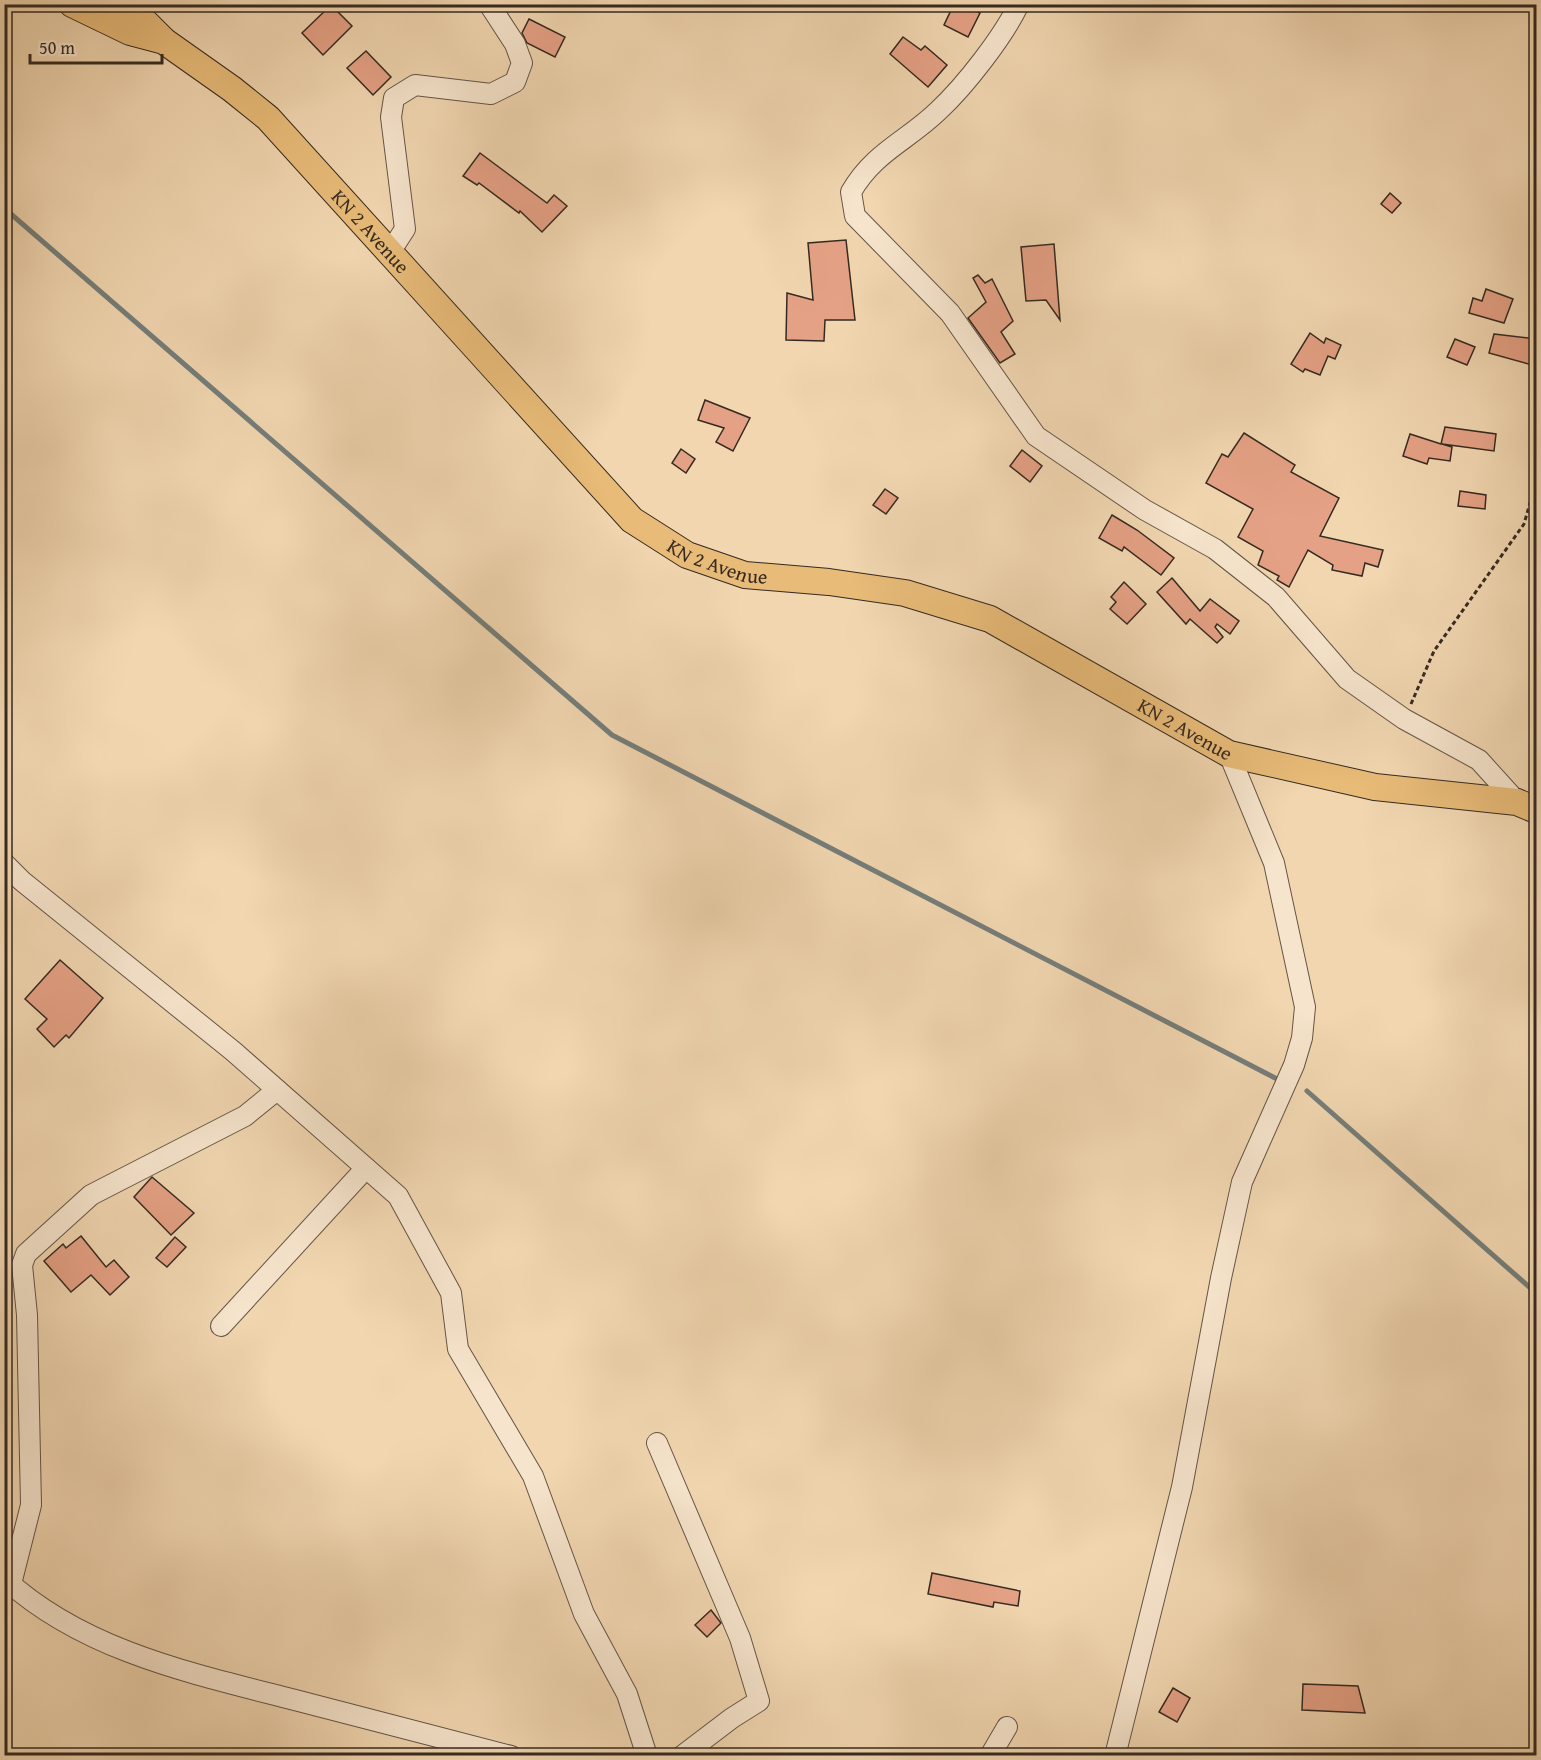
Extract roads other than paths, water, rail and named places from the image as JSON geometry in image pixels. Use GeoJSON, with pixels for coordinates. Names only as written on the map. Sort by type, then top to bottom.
{"type":"FeatureCollection","features":[{"type":"Feature","properties":{"kind":"main road","name":"KN 2 Avenue"},"geometry":{"type":"LineString","coordinates":[[72,4],[130,32],[164,41],[232,89],[268,118],[632,520],[678,549],[745,574],[829,582],[905,593],[990,619],[1229,754],[1375,788],[1527,806]]}},
{"type":"Feature","properties":{"kind":"main road"},"geometry":{"type":"LineString","coordinates":[[126,4],[164,41]]}},
{"type":"Feature","properties":{"kind":"street"},"geometry":{"type":"LineString","coordinates":[[390,252],[405,229],[391,117],[394,98],[415,85],[491,94],[514,82],[522,63],[515,44],[489,4]]}},
{"type":"Feature","properties":{"kind":"street"},"geometry":{"type":"LineString","coordinates":[[1019,4],[1007,29],[938,111],[862,172],[851,192],[855,216],[950,313],[1036,436],[1145,510],[1215,549],[1276,597],[1347,679],[1404,719],[1479,760],[1527,806]]}},
{"type":"Feature","properties":{"kind":"street"},"geometry":{"type":"LineString","coordinates":[[1115,1755],[1182,1487],[1221,1278],[1242,1182],[1294,1065],[1302,1038],[1305,1007],[1274,863],[1229,754]]}},
{"type":"Feature","properties":{"kind":"street"},"geometry":{"type":"LineString","coordinates":[[4,863],[22,881],[278,1089],[398,1196],[451,1293],[458,1349],[533,1476],[584,1614],[627,1694],[647,1755]]}},
{"type":"Feature","properties":{"kind":"street"},"geometry":{"type":"LineString","coordinates":[[278,1089],[244,1116],[91,1195],[26,1254],[22,1265],[27,1315],[31,1505],[8,1581],[27,1599],[89,1634],[163,1666],[511,1755]]}},
{"type":"Feature","properties":{"kind":"street"},"geometry":{"type":"LineString","coordinates":[[221,1326],[366,1168]]}},
{"type":"Feature","properties":{"kind":"street"},"geometry":{"type":"LineString","coordinates":[[657,1443],[740,1638],[759,1701],[682,1755]]}},
{"type":"Feature","properties":{"kind":"street"},"geometry":{"type":"LineString","coordinates":[[990,1755],[1007,1727]]}},
{"type":"Feature","properties":{"kind":"waterway"},"geometry":{"type":"LineString","coordinates":[[4,208],[612,735],[1281,1081]]}},
{"type":"Feature","properties":{"kind":"waterway"},"geometry":{"type":"LineString","coordinates":[[1307,1091],[1536,1293]]}}]}
